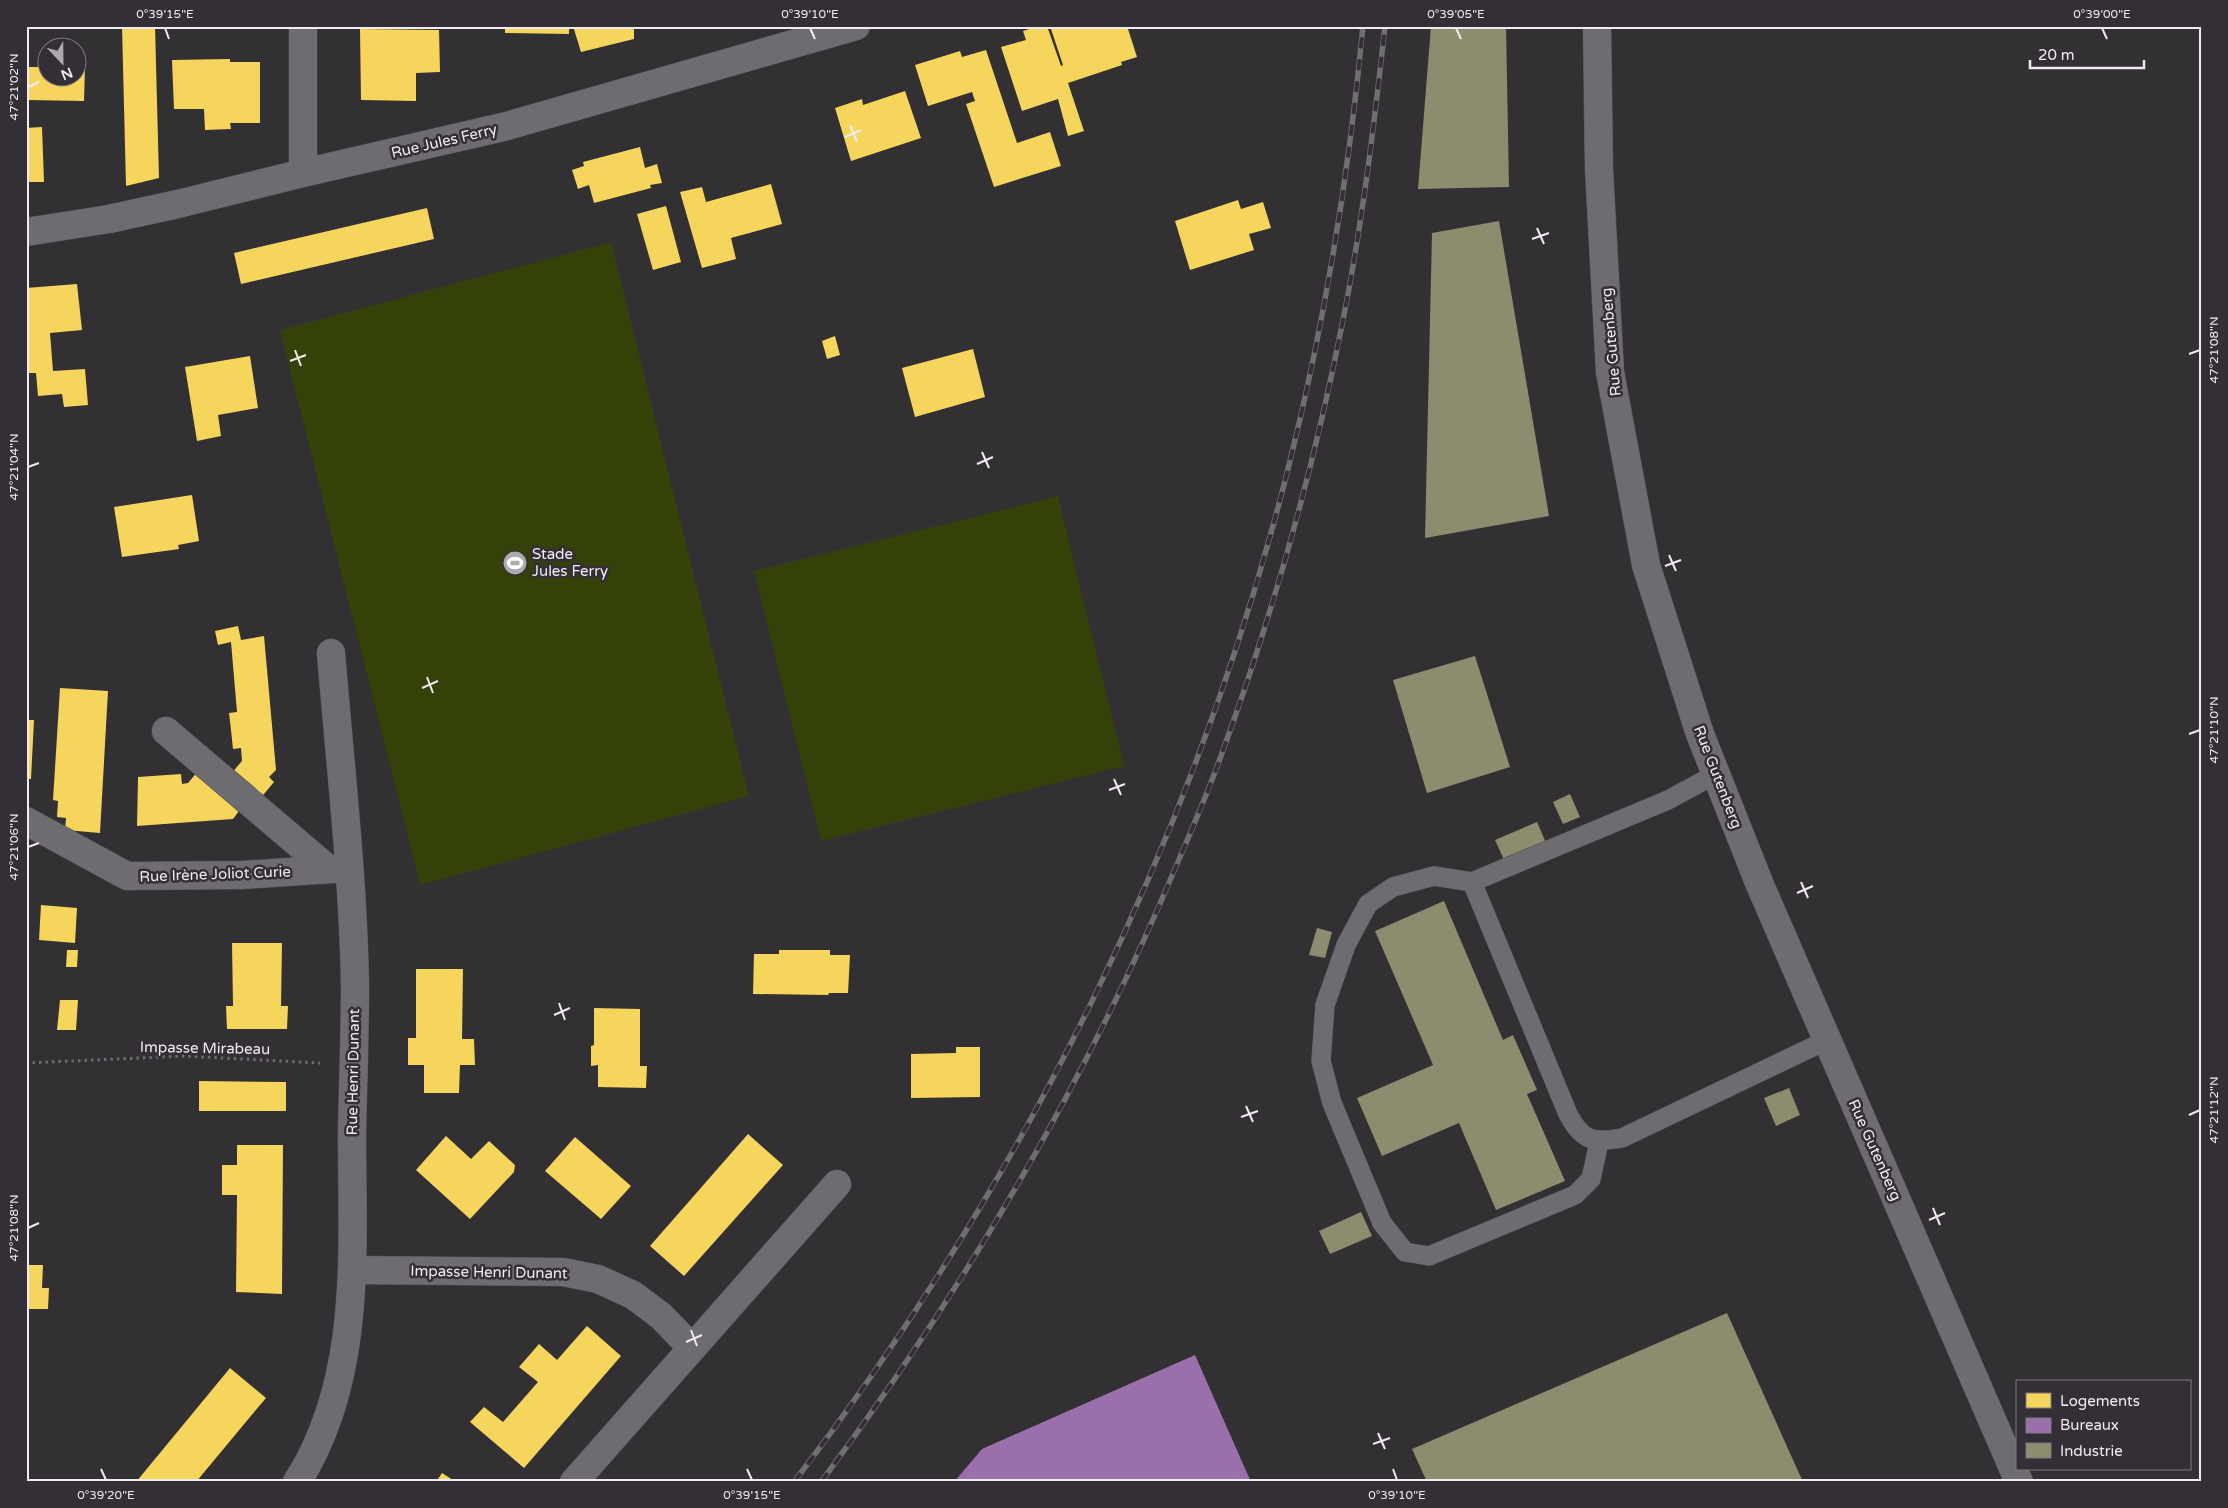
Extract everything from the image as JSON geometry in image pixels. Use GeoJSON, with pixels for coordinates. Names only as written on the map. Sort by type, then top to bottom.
{"type":"FeatureCollection","features":[{"type":"Feature","properties":{"kind":"street"},"geometry":{"type":"LineString","coordinates":[[303,26],[303,173]]}},
{"type":"Feature","properties":{"kind":"street","name":"Rue Jules Ferry"},"geometry":{"type":"LineString","coordinates":[[26,232],[109,219],[503,127],[856,26]]}},
{"type":"Feature","properties":{"kind":"street","name":"Rue Gutenberg"},"geometry":{"type":"LineString","coordinates":[[1597,26],[1599,169],[1610,372],[1646,565],[1700,734],[1760,886],[2019,1482]]}},
{"type":"Feature","properties":{"kind":"street","name":"Rue Henri Dunant"},"geometry":{"type":"LineString","coordinates":[[297,1482],[327,1424],[340,1377],[347,1337],[352,1270],[354,985],[338,868],[331,653]]}},
{"type":"Feature","properties":{"kind":"street","name":"Rue Irène Joliot Curie"},"geometry":{"type":"LineString","coordinates":[[166,731],[338,868]]}},
{"type":"Feature","properties":{"kind":"street","name":"Rue Irène Joliot Curie"},"geometry":{"type":"LineString","coordinates":[[26,821],[127,876],[242,875],[338,868]]}},
{"type":"Feature","properties":{"kind":"street"},"geometry":{"type":"LineString","coordinates":[[574,1482],[837,1184]]}},
{"type":"Feature","properties":{"kind":"street","name":"Impasse Henri Dunant"},"geometry":{"type":"LineString","coordinates":[[352,1270],[563,1272],[581,1276],[598,1280],[633,1295],[661,1316],[692,1348]]}},
{"type":"Feature","properties":{"kind":"lane"},"geometry":{"type":"LineString","coordinates":[[1599,1142],[1591,1179],[1575,1195],[1428,1256],[1405,1252],[1382,1223],[1332,1103],[1321,1060],[1325,1005],[1346,945],[1368,904],[1393,887],[1434,876],[1472,882],[1668,800],[1716,774]]}},
{"type":"Feature","properties":{"kind":"lane"},"geometry":{"type":"LineString","coordinates":[[1472,882],[1568,1114],[1577,1131],[1599,1142],[1622,1138],[1827,1040]]}},
{"type":"Feature","properties":{"kind":"path","name":"Impasse Mirabeau"},"geometry":{"type":"LineString","coordinates":[[26,1063],[184,1056],[353,1064]]}},
{"type":"Feature","properties":{"kind":"green space","name":"Stade Jules Ferry"},"geometry":{"type":"Polygon","coordinates":[[[611,242],[749,796],[420,885],[280,330],[611,242]]]}},
{"type":"Feature","properties":{"kind":"green space"},"geometry":{"type":"Polygon","coordinates":[[[1058,496],[1124,766],[821,841],[754,571],[1058,496]]]}},
{"type":"Feature","properties":{"kind":"building: Logements"},"geometry":{"type":"Polygon","coordinates":[[[122,26],[155,26],[159,178],[126,186],[122,26]]]}},
{"type":"Feature","properties":{"kind":"building: Logements"},"geometry":{"type":"Polygon","coordinates":[[[505,26],[569,26],[569,34],[505,33],[505,26]]]}},
{"type":"Feature","properties":{"kind":"building: Logements"},"geometry":{"type":"Polygon","coordinates":[[[573,26],[634,26],[634,39],[581,52],[573,26]]]}},
{"type":"Feature","properties":{"kind":"building: Logements"},"geometry":{"type":"Polygon","coordinates":[[[1039,26],[1047,26],[1061,66],[1063,65],[1050,26],[1127,26],[1137,57],[1121,62],[1122,65],[1068,83],[1084,131],[1068,136],[1058,99],[1022,111],[1001,47],[1026,40],[1023,31],[1039,26]]]}},
{"type":"Feature","properties":{"kind":"building: Logements"},"geometry":{"type":"Polygon","coordinates":[[[360,29],[439,30],[440,72],[416,73],[416,101],[361,100],[360,29]]]}},
{"type":"Feature","properties":{"kind":"building: Logements"},"geometry":{"type":"Polygon","coordinates":[[[986,50],[1017,143],[1050,132],[1061,166],[994,187],[966,104],[975,101],[972,92],[928,106],[915,65],[960,51],[962,57],[986,50]]]}},
{"type":"Feature","properties":{"kind":"building: Logements"},"geometry":{"type":"Polygon","coordinates":[[[230,59],[230,62],[260,62],[260,123],[230,123],[231,129],[205,130],[204,109],[174,109],[172,60],[230,59]]]}},
{"type":"Feature","properties":{"kind":"building: Logements"},"geometry":{"type":"Polygon","coordinates":[[[26,67],[38,67],[38,88],[84,88],[84,101],[26,100],[26,67]]]}},
{"type":"Feature","properties":{"kind":"building: Logements"},"geometry":{"type":"Polygon","coordinates":[[[905,91],[921,138],[851,161],[835,108],[862,99],[863,105],[905,91]]]}},
{"type":"Feature","properties":{"kind":"building: Logements"},"geometry":{"type":"Polygon","coordinates":[[[42,127],[44,182],[26,182],[26,128],[42,127]]]}},
{"type":"Feature","properties":{"kind":"building: Logements"},"geometry":{"type":"Polygon","coordinates":[[[640,147],[645,168],[657,164],[662,183],[650,185],[651,188],[594,203],[589,185],[578,189],[572,170],[584,166],[583,162],[640,147]]]}},
{"type":"Feature","properties":{"kind":"building: Logements"},"geometry":{"type":"Polygon","coordinates":[[[771,184],[782,224],[731,238],[736,259],[702,268],[680,192],[702,187],[706,202],[771,184]]]}},
{"type":"Feature","properties":{"kind":"building: Logements"},"geometry":{"type":"Polygon","coordinates":[[[1238,200],[1241,209],[1263,202],[1271,228],[1249,234],[1254,250],[1190,270],[1175,221],[1238,200]]]}},
{"type":"Feature","properties":{"kind":"building: Logements"},"geometry":{"type":"Polygon","coordinates":[[[666,206],[681,262],[653,270],[637,214],[666,206]]]}},
{"type":"Feature","properties":{"kind":"building: Logements"},"geometry":{"type":"Polygon","coordinates":[[[427,208],[434,239],[241,284],[234,253],[427,208]]]}},
{"type":"Feature","properties":{"kind":"building: Logements"},"geometry":{"type":"Polygon","coordinates":[[[77,284],[82,330],[50,333],[53,371],[85,369],[88,405],[64,407],[62,394],[38,396],[36,373],[26,373],[26,288],[77,284]]]}},
{"type":"Feature","properties":{"kind":"building: Logements"},"geometry":{"type":"Polygon","coordinates":[[[835,336],[840,355],[827,359],[822,341],[835,336]]]}},
{"type":"Feature","properties":{"kind":"building: Logements"},"geometry":{"type":"Polygon","coordinates":[[[973,349],[985,397],[915,417],[902,368],[973,349]]]}},
{"type":"Feature","properties":{"kind":"building: Logements"},"geometry":{"type":"Polygon","coordinates":[[[250,356],[258,408],[218,415],[221,436],[197,441],[185,367],[250,356]]]}},
{"type":"Feature","properties":{"kind":"building: Logements"},"geometry":{"type":"Polygon","coordinates":[[[192,495],[199,541],[178,545],[179,549],[122,557],[114,507],[192,495]]]}},
{"type":"Feature","properties":{"kind":"building: Logements"},"geometry":{"type":"Polygon","coordinates":[[[238,626],[241,640],[264,636],[276,770],[269,777],[274,782],[259,800],[230,775],[242,761],[241,748],[233,749],[229,713],[237,712],[231,642],[218,645],[215,631],[238,626]]]}},
{"type":"Feature","properties":{"kind":"building: Logements"},"geometry":{"type":"Polygon","coordinates":[[[60,688],[108,691],[100,833],[65,830],[66,818],[57,817],[58,801],[53,800],[60,688]]]}},
{"type":"Feature","properties":{"kind":"building: Logements"},"geometry":{"type":"Polygon","coordinates":[[[26,720],[34,720],[31,779],[26,779],[26,720]]]}},
{"type":"Feature","properties":{"kind":"building: Logements"},"geometry":{"type":"Polygon","coordinates":[[[199,770],[242,807],[233,819],[137,826],[138,777],[181,774],[182,784],[188,783],[199,770]]]}},
{"type":"Feature","properties":{"kind":"building: Logements"},"geometry":{"type":"Polygon","coordinates":[[[41,905],[77,908],[75,943],[39,940],[41,905]]]}},
{"type":"Feature","properties":{"kind":"building: Logements"},"geometry":{"type":"Polygon","coordinates":[[[232,943],[282,943],[281,1006],[288,1006],[287,1029],[227,1029],[226,1006],[233,1006],[232,943]]]}},
{"type":"Feature","properties":{"kind":"building: Logements"},"geometry":{"type":"Polygon","coordinates":[[[67,950],[78,950],[77,967],[66,967],[67,950]]]}},
{"type":"Feature","properties":{"kind":"building: Logements"},"geometry":{"type":"Polygon","coordinates":[[[779,950],[830,950],[830,955],[850,955],[848,993],[829,993],[828,995],[753,994],[754,954],[779,954],[779,950]]]}},
{"type":"Feature","properties":{"kind":"building: Logements"},"geometry":{"type":"Polygon","coordinates":[[[416,969],[463,969],[462,1039],[474,1039],[475,1065],[460,1065],[459,1093],[424,1093],[424,1065],[408,1065],[408,1038],[416,1038],[416,969]]]}},
{"type":"Feature","properties":{"kind":"building: Logements"},"geometry":{"type":"Polygon","coordinates":[[[60,1000],[78,1000],[76,1030],[57,1030],[60,1000]]]}},
{"type":"Feature","properties":{"kind":"building: Logements"},"geometry":{"type":"Polygon","coordinates":[[[594,1008],[640,1009],[640,1066],[647,1066],[646,1088],[598,1087],[598,1065],[591,1066],[591,1046],[594,1045],[594,1008]]]}},
{"type":"Feature","properties":{"kind":"building: Logements"},"geometry":{"type":"Polygon","coordinates":[[[956,1047],[980,1047],[980,1097],[911,1098],[911,1054],[956,1053],[956,1047]]]}},
{"type":"Feature","properties":{"kind":"building: Logements"},"geometry":{"type":"Polygon","coordinates":[[[199,1081],[286,1082],[286,1111],[199,1111],[199,1081]]]}},
{"type":"Feature","properties":{"kind":"building: Logements"},"geometry":{"type":"Polygon","coordinates":[[[748,1134],[783,1165],[684,1276],[650,1246],[748,1134]]]}},
{"type":"Feature","properties":{"kind":"building: Logements"},"geometry":{"type":"Polygon","coordinates":[[[446,1136],[471,1159],[489,1141],[515,1165],[514,1172],[470,1219],[416,1170],[446,1136]]]}},
{"type":"Feature","properties":{"kind":"building: Logements"},"geometry":{"type":"Polygon","coordinates":[[[575,1137],[631,1186],[601,1219],[545,1171],[575,1137]]]}},
{"type":"Feature","properties":{"kind":"building: Logements"},"geometry":{"type":"Polygon","coordinates":[[[237,1145],[283,1145],[282,1294],[236,1292],[237,1195],[222,1195],[222,1165],[237,1165],[237,1145]]]}},
{"type":"Feature","properties":{"kind":"building: Logements"},"geometry":{"type":"Polygon","coordinates":[[[26,1265],[43,1265],[42,1288],[49,1288],[48,1309],[26,1309],[26,1265]]]}},
{"type":"Feature","properties":{"kind":"building: Logements"},"geometry":{"type":"Polygon","coordinates":[[[587,1326],[621,1356],[524,1468],[470,1422],[484,1407],[503,1422],[538,1382],[519,1367],[539,1344],[557,1360],[587,1326]]]}},
{"type":"Feature","properties":{"kind":"building: Logements"},"geometry":{"type":"Polygon","coordinates":[[[230,1368],[266,1398],[196,1482],[136,1482],[230,1368]]]}},
{"type":"Feature","properties":{"kind":"building: Logements"},"geometry":{"type":"Polygon","coordinates":[[[442,1473],[456,1482],[436,1482],[442,1473]]]}},
{"type":"Feature","properties":{"kind":"building: Bureaux"},"geometry":{"type":"Polygon","coordinates":[[[1195,1355],[1251,1482],[954,1482],[982,1449],[1195,1355]]]}},
{"type":"Feature","properties":{"kind":"building: Industrie"},"geometry":{"type":"Polygon","coordinates":[[[1431,26],[1506,26],[1509,187],[1418,189],[1431,26]]]}},
{"type":"Feature","properties":{"kind":"building: Industrie"},"geometry":{"type":"Polygon","coordinates":[[[1499,221],[1549,516],[1425,538],[1432,233],[1499,221]]]}},
{"type":"Feature","properties":{"kind":"building: Industrie"},"geometry":{"type":"Polygon","coordinates":[[[1475,656],[1510,767],[1427,793],[1393,680],[1475,656]]]}},
{"type":"Feature","properties":{"kind":"building: Industrie"},"geometry":{"type":"Polygon","coordinates":[[[1570,794],[1580,817],[1563,824],[1553,802],[1570,794]]]}},
{"type":"Feature","properties":{"kind":"building: Industrie"},"geometry":{"type":"Polygon","coordinates":[[[1537,822],[1547,845],[1505,862],[1495,840],[1537,822]]]}},
{"type":"Feature","properties":{"kind":"building: Industrie"},"geometry":{"type":"Polygon","coordinates":[[[1444,901],[1503,1040],[1513,1035],[1537,1090],[1527,1094],[1565,1181],[1496,1210],[1459,1123],[1382,1156],[1357,1098],[1433,1065],[1375,931],[1444,901]]]}},
{"type":"Feature","properties":{"kind":"building: Industrie"},"geometry":{"type":"Polygon","coordinates":[[[1317,928],[1332,932],[1325,958],[1309,955],[1317,928]]]}},
{"type":"Feature","properties":{"kind":"building: Industrie"},"geometry":{"type":"Polygon","coordinates":[[[1789,1088],[1800,1115],[1776,1126],[1764,1098],[1789,1088]]]}},
{"type":"Feature","properties":{"kind":"building: Industrie"},"geometry":{"type":"Polygon","coordinates":[[[1361,1212],[1372,1236],[1330,1254],[1319,1231],[1361,1212]]]}},
{"type":"Feature","properties":{"kind":"building: Industrie"},"geometry":{"type":"Polygon","coordinates":[[[1727,1313],[1803,1482],[1427,1482],[1412,1449],[1727,1313]]]}},
{"type":"Feature","properties":{"kind":"railway"},"geometry":{"type":"LineString","coordinates":[[794,1482],[878,1367],[955,1248],[1027,1125],[1093,999],[1153,869],[1205,737],[1251,602],[1302,411],[1325,302],[1343,192],[1363,26]]}},
{"type":"Feature","properties":{"kind":"railway"},"geometry":{"type":"LineString","coordinates":[[821,1482],[874,1409],[924,1335],[1018,1184],[1062,1106],[1141,946],[1212,781],[1241,701],[1275,595],[1305,488],[1331,380],[1356,251],[1385,26]]}},
{"type":"Feature","properties":{"kind":"place","name":"Stade Jules Ferry"},"geometry":{"type":"Point","coordinates":[515,563]}}]}
